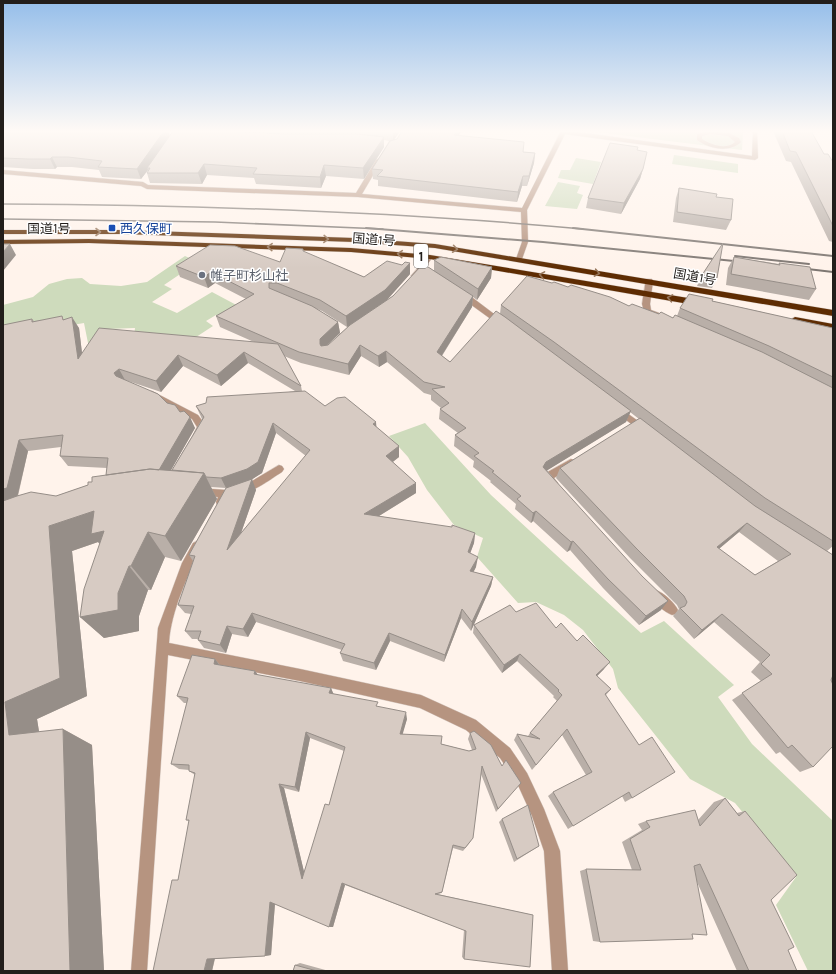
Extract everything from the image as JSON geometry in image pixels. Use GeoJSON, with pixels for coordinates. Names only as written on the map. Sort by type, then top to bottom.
{"type":"FeatureCollection","features":[{"type":"Feature","properties":{"kind":"highway","name":"国道1号"},"geometry":{"type":"LineString","coordinates":[[3,232],[122,232],[354,240],[435,246],[833,313]]}},
{"type":"Feature","properties":{"kind":"highway","name":"国道1号"},"geometry":{"type":"LineString","coordinates":[[3,242],[89,241],[204,244],[351,250],[430,257],[712,305]]}},
{"type":"Feature","properties":{"kind":"highway"},"geometry":{"type":"LineString","coordinates":[[788,319],[833,327]]}},
{"type":"Feature","properties":{"kind":"street"},"geometry":{"type":"LineString","coordinates":[[66,176],[145,182],[147,187],[358,194],[524,210]]}},
{"type":"Feature","properties":{"kind":"street"},"geometry":{"type":"LineString","coordinates":[[358,194],[369,176]]}},
{"type":"Feature","properties":{"kind":"street"},"geometry":{"type":"LineString","coordinates":[[519,259],[525,242],[524,210],[541,176]]}},
{"type":"Feature","properties":{"kind":"street"},"geometry":{"type":"LineString","coordinates":[[411,280],[425,270],[430,257]]}},
{"type":"Feature","properties":{"kind":"street"},"geometry":{"type":"LineString","coordinates":[[649,281],[646,294],[648,311],[665,318]]}},
{"type":"Feature","properties":{"kind":"street"},"geometry":{"type":"LineString","coordinates":[[457,290],[507,326]]}},
{"type":"Feature","properties":{"kind":"street"},"geometry":{"type":"LineString","coordinates":[[145,391],[158,396],[194,417],[202,427],[192,446]]}},
{"type":"Feature","properties":{"kind":"street"},"geometry":{"type":"LineString","coordinates":[[610,404],[632,425],[654,437]]}},
{"type":"Feature","properties":{"kind":"street"},"geometry":{"type":"LineString","coordinates":[[563,494],[547,477],[579,457]]}},
{"type":"Feature","properties":{"kind":"street"},"geometry":{"type":"LineString","coordinates":[[189,491],[226,494],[256,484],[279,469]]}},
{"type":"Feature","properties":{"kind":"street"},"geometry":{"type":"LineString","coordinates":[[214,515],[226,494]]}},
{"type":"Feature","properties":{"kind":"street"},"geometry":{"type":"LineString","coordinates":[[139,971],[164,628],[188,563],[203,535]]}},
{"type":"Feature","properties":{"kind":"street"},"geometry":{"type":"LineString","coordinates":[[646,585],[672,610]]}},
{"type":"Feature","properties":{"kind":"street"},"geometry":{"type":"LineString","coordinates":[[162,648],[300,675],[421,702],[471,725],[505,753],[522,778],[539,814],[552,851],[560,971]]}},
{"type":"Feature","properties":{"kind":"green space"},"geometry":{"type":"Polygon","coordinates":[[[559,176],[596,176],[593,184],[558,178],[559,176]]]}},
{"type":"Feature","properties":{"kind":"green space"},"geometry":{"type":"Polygon","coordinates":[[[558,182],[580,186],[577,193],[583,195],[577,209],[545,206],[558,182]]]}},
{"type":"Feature","properties":{"kind":"green space"},"geometry":{"type":"Polygon","coordinates":[[[185,256],[198,262],[164,285],[172,289],[152,302],[177,313],[212,292],[242,308],[224,318],[216,315],[206,321],[213,326],[164,358],[134,336],[135,328],[107,329],[89,348],[84,323],[3,337],[3,305],[33,297],[49,284],[67,279],[82,278],[90,284],[121,286],[147,282],[185,256]]]}},
{"type":"Feature","properties":{"kind":"green space"},"geometry":{"type":"Polygon","coordinates":[[[425,423],[491,495],[641,633],[664,621],[734,685],[718,697],[752,744],[833,821],[833,971],[808,971],[776,905],[796,877],[735,803],[690,779],[618,688],[613,669],[583,630],[564,615],[536,602],[518,603],[477,557],[483,538],[454,525],[427,490],[408,457],[389,436],[425,423]]]}},
{"type":"Feature","properties":{"kind":"building"},"geometry":{"type":"Polygon","coordinates":[[[381,176],[523,176],[518,192],[381,176]]]}},
{"type":"Feature","properties":{"kind":"building"},"geometry":{"type":"Polygon","coordinates":[[[597,176],[639,176],[624,203],[588,198],[597,176]]]}},
{"type":"Feature","properties":{"kind":"building"},"geometry":{"type":"Polygon","coordinates":[[[808,176],[833,176],[833,226],[808,176]]]}},
{"type":"Feature","properties":{"kind":"building"},"geometry":{"type":"Polygon","coordinates":[[[679,188],[717,194],[716,197],[733,199],[731,220],[677,212],[679,188]]]}},
{"type":"Feature","properties":{"kind":"building"},"geometry":{"type":"Polygon","coordinates":[[[723,243],[717,278],[702,275],[723,243]]]}},
{"type":"Feature","properties":{"kind":"building"},"geometry":{"type":"Polygon","coordinates":[[[3,244],[10,244],[3,252],[3,244]]]}},
{"type":"Feature","properties":{"kind":"building"},"geometry":{"type":"Polygon","coordinates":[[[210,245],[235,246],[280,262],[286,248],[303,249],[303,251],[364,277],[387,261],[402,265],[405,262],[410,263],[385,290],[346,316],[320,300],[277,283],[269,283],[269,288],[312,306],[338,322],[320,339],[321,346],[328,345],[350,325],[393,296],[421,266],[425,265],[473,296],[437,352],[450,362],[496,311],[631,411],[546,462],[543,467],[642,576],[668,601],[646,616],[608,579],[573,541],[571,542],[536,511],[533,513],[517,499],[521,496],[492,472],[494,471],[474,456],[479,453],[455,435],[466,428],[440,409],[449,403],[432,389],[445,387],[424,382],[386,351],[378,356],[360,345],[348,364],[299,352],[216,316],[254,294],[211,272],[204,277],[176,266],[210,245]]]}},
{"type":"Feature","properties":{"kind":"building"},"geometry":{"type":"Polygon","coordinates":[[[441,257],[492,267],[478,289],[434,260],[441,257]]]}},
{"type":"Feature","properties":{"kind":"building"},"geometry":{"type":"Polygon","coordinates":[[[734,257],[780,265],[779,263],[810,267],[816,289],[731,274],[734,257]]]}},
{"type":"Feature","properties":{"kind":"building"},"geometry":{"type":"Polygon","coordinates":[[[527,276],[552,283],[554,282],[568,287],[571,285],[610,297],[629,306],[632,304],[659,314],[661,312],[673,318],[675,315],[762,352],[833,388],[833,541],[765,498],[554,342],[501,305],[527,276]]]}},
{"type":"Feature","properties":{"kind":"building"},"geometry":{"type":"Polygon","coordinates":[[[689,294],[713,299],[712,301],[833,328],[833,377],[769,346],[680,308],[689,294]]]}},
{"type":"Feature","properties":{"kind":"building"},"geometry":{"type":"Polygon","coordinates":[[[62,316],[63,320],[72,317],[78,359],[99,328],[278,344],[301,386],[244,352],[217,375],[178,355],[156,381],[119,369],[114,373],[116,376],[158,394],[167,403],[175,405],[180,412],[184,411],[190,417],[159,470],[150,469],[106,475],[108,458],[60,456],[63,435],[19,440],[7,488],[3,489],[3,325],[32,319],[32,322],[62,316]]]}},
{"type":"Feature","properties":{"kind":"building"},"geometry":{"type":"Polygon","coordinates":[[[305,391],[325,406],[337,398],[345,397],[376,422],[373,424],[399,446],[386,456],[416,483],[364,514],[452,527],[452,525],[475,533],[468,552],[478,557],[470,571],[493,577],[472,622],[462,609],[445,655],[389,633],[374,663],[340,653],[345,644],[252,613],[243,629],[227,626],[220,645],[198,640],[201,631],[185,631],[194,606],[178,605],[195,556],[189,555],[226,488],[252,479],[227,550],[310,450],[273,423],[258,462],[247,469],[221,478],[206,477],[204,473],[172,470],[204,417],[196,406],[206,403],[207,397],[305,391]]]}},
{"type":"Feature","properties":{"kind":"building"},"geometry":{"type":"Polygon","coordinates":[[[640,418],[755,506],[833,555],[833,675],[831,680],[833,685],[833,746],[813,767],[792,745],[788,748],[742,693],[772,674],[761,664],[770,655],[722,614],[702,630],[680,608],[685,606],[687,602],[684,596],[560,468],[640,418]],[[747,523],[717,547],[755,575],[791,554],[747,523]]]}},
{"type":"Feature","properties":{"kind":"building"},"geometry":{"type":"Polygon","coordinates":[[[150,469],[204,473],[165,536],[148,532],[131,566],[129,566],[118,593],[118,610],[80,617],[84,589],[104,531],[91,534],[94,511],[49,526],[60,678],[5,702],[9,735],[63,729],[70,971],[3,971],[3,501],[31,492],[56,496],[88,485],[88,482],[92,482],[92,477],[150,469]]]}},
{"type":"Feature","properties":{"kind":"building"},"geometry":{"type":"Polygon","coordinates":[[[536,603],[556,628],[561,623],[577,641],[583,635],[610,662],[596,675],[611,689],[605,694],[639,745],[652,737],[675,772],[632,798],[629,792],[573,826],[553,792],[592,772],[567,729],[536,765],[517,734],[540,739],[530,733],[562,695],[558,691],[559,690],[520,654],[504,665],[474,625],[510,605],[516,612],[536,603]]]}},
{"type":"Feature","properties":{"kind":"building"},"geometry":{"type":"Polygon","coordinates":[[[192,655],[215,659],[214,664],[255,671],[254,674],[331,688],[329,693],[378,702],[376,706],[406,712],[400,734],[442,736],[441,744],[469,751],[476,749],[470,733],[474,731],[491,745],[502,766],[506,760],[521,783],[498,809],[482,766],[473,838],[465,848],[453,845],[442,892],[435,894],[533,915],[530,967],[464,959],[466,931],[342,883],[329,927],[270,902],[265,956],[207,959],[204,971],[153,971],[172,880],[178,880],[189,820],[186,820],[195,773],[189,771],[189,765],[171,764],[188,698],[177,696],[192,655]],[[306,732],[295,787],[279,784],[302,879],[325,804],[329,805],[345,747],[306,732]]]}},
{"type":"Feature","properties":{"kind":"building"},"geometry":{"type":"Polygon","coordinates":[[[725,798],[739,816],[745,811],[797,875],[771,900],[794,947],[788,950],[797,971],[749,971],[700,864],[694,866],[707,935],[692,934],[693,939],[600,942],[586,869],[641,870],[630,839],[650,827],[646,821],[695,810],[700,826],[725,798]]]}},
{"type":"Feature","properties":{"kind":"building"},"geometry":{"type":"Polygon","coordinates":[[[528,805],[539,846],[517,859],[502,819],[528,805]]]}},
{"type":"Feature","properties":{"kind":"building"},"geometry":{"type":"Polygon","coordinates":[[[295,965],[317,971],[293,971],[295,965]]]}},
{"type":"Feature","properties":{"kind":"railway"},"geometry":{"type":"LineString","coordinates":[[3,204],[148,206],[366,213],[580,229]]}},
{"type":"Feature","properties":{"kind":"railway"},"geometry":{"type":"LineString","coordinates":[[3,219],[215,222],[374,229]]}},
{"type":"Feature","properties":{"kind":"railway"},"geometry":{"type":"LineString","coordinates":[[366,228],[374,229]]}},
{"type":"Feature","properties":{"kind":"railway"},"geometry":{"type":"LineString","coordinates":[[573,228],[580,229]]}},
{"type":"Feature","properties":{"kind":"railway"},"geometry":{"type":"LineString","coordinates":[[374,229],[383,229]]}},
{"type":"Feature","properties":{"kind":"railway"},"geometry":{"type":"LineString","coordinates":[[374,229],[543,242],[744,262]]}},
{"type":"Feature","properties":{"kind":"railway"},"geometry":{"type":"LineString","coordinates":[[580,229],[833,256]]}},
{"type":"Feature","properties":{"kind":"railway"},"geometry":{"type":"LineString","coordinates":[[735,256],[809,264]]}},
{"type":"Feature","properties":{"kind":"railway"},"geometry":{"type":"LineString","coordinates":[[799,268],[833,272]]}},
{"type":"Feature","properties":{"kind":"place","name":"西久保町"},"geometry":{"type":"Point","coordinates":[112,228]}},
{"type":"Feature","properties":{"kind":"place","name":"帷子町杉山社"},"geometry":{"type":"Point","coordinates":[202,275]}}]}
